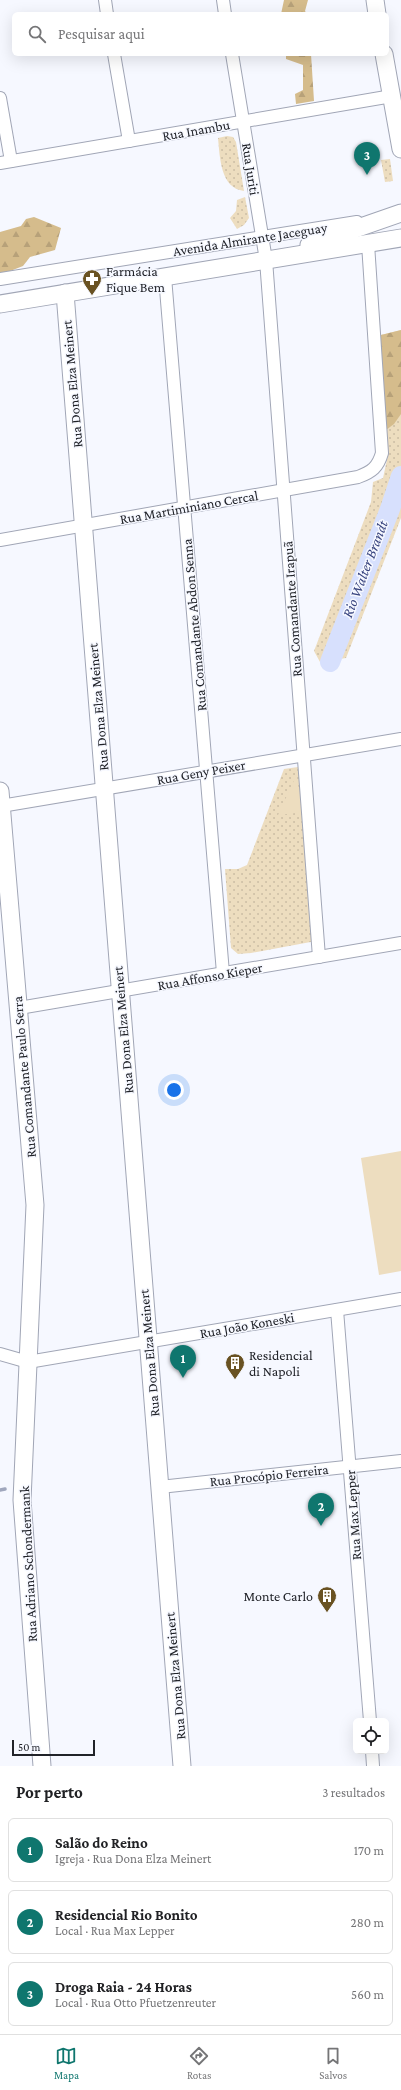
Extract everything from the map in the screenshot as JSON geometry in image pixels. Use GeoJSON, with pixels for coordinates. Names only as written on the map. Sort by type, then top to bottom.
{"type":"FeatureCollection","features":[{"type":"Feature","properties":{"kind":"street"},"geometry":{"type":"LineString","coordinates":[[105,0],[107,12]]}},
{"type":"Feature","properties":{"kind":"street"},"geometry":{"type":"LineString","coordinates":[[223,0],[225,12]]}},
{"type":"Feature","properties":{"kind":"street"},"geometry":{"type":"LineString","coordinates":[[375,0],[377,12]]}},
{"type":"Feature","properties":{"kind":"street"},"geometry":{"type":"LineString","coordinates":[[114,56],[129,141]]}},
{"type":"Feature","properties":{"kind":"street","name":"Rua Juriti"},"geometry":{"type":"LineString","coordinates":[[232,56],[266,260]]}},
{"type":"Feature","properties":{"kind":"street"},"geometry":{"type":"LineString","coordinates":[[385,56],[394,86],[401,149]]}},
{"type":"Feature","properties":{"kind":"street","name":"Rua Inambu"},"geometry":{"type":"LineString","coordinates":[[6,162],[243,122],[394,86]]}},
{"type":"Feature","properties":{"kind":"street"},"geometry":{"type":"LineString","coordinates":[[0,98],[6,162]]}},
{"type":"Feature","properties":{"kind":"street","name":"Avenida Almirante Jaceguay"},"geometry":{"type":"LineString","coordinates":[[266,260],[382,218],[401,213]]}},
{"type":"Feature","properties":{"kind":"street","name":"Avenida Almirante Jaceguay"},"geometry":{"type":"LineString","coordinates":[[0,279],[382,218]]}},
{"type":"Feature","properties":{"kind":"street"},"geometry":{"type":"LineString","coordinates":[[401,218],[401,227]]}},
{"type":"Feature","properties":{"kind":"street","name":"Avenida Almirante Jaceguay"},"geometry":{"type":"LineString","coordinates":[[0,304],[401,238]]}},
{"type":"Feature","properties":{"kind":"street","name":"Rua Martiminiano Cercal"},"geometry":{"type":"LineString","coordinates":[[0,540],[358,478],[368,474],[376,468],[382,453],[368,244]]}},
{"type":"Feature","properties":{"kind":"street","name":"Rua Comandante Irapuã"},"geometry":{"type":"LineString","coordinates":[[266,260],[319,957]]}},
{"type":"Feature","properties":{"kind":"street","name":"Rua Comandante Abdon Senna"},"geometry":{"type":"LineString","coordinates":[[165,277],[223,974]]}},
{"type":"Feature","properties":{"kind":"street","name":"Rua Dona Elza Meinert"},"geometry":{"type":"LineString","coordinates":[[65,293],[182,1766]]}},
{"type":"Feature","properties":{"kind":"street","name":"Rua Geny Peixer"},"geometry":{"type":"LineString","coordinates":[[1,799],[104,788],[401,739]]}},
{"type":"Feature","properties":{"kind":"street","name":"Rua Comandante Paulo Serra"},"geometry":{"type":"LineString","coordinates":[[1,799],[35,1205],[28,1362]]}},
{"type":"Feature","properties":{"kind":"street","name":"Rua Affonso Kieper"},"geometry":{"type":"LineString","coordinates":[[19,1008],[401,943]]}},
{"type":"Feature","properties":{"kind":"street","name":"Rua João Koneski"},"geometry":{"type":"LineString","coordinates":[[0,1354],[28,1362],[401,1299]]}},
{"type":"Feature","properties":{"kind":"street","name":"Rua Max Lepper"},"geometry":{"type":"LineString","coordinates":[[337,1310],[370,1718]]}},
{"type":"Feature","properties":{"kind":"street","name":"Rua Adriano Schondermank"},"geometry":{"type":"LineString","coordinates":[[28,1362],[22,1500],[42,1766]]}},
{"type":"Feature","properties":{"kind":"street","name":"Rua Procópio Ferreira"},"geometry":{"type":"LineString","coordinates":[[160,1487],[401,1461]]}},
{"type":"Feature","properties":{"kind":"street"},"geometry":{"type":"LineString","coordinates":[[372,1754],[373,1766]]}},
{"type":"Feature","properties":{"kind":"shaded area"},"geometry":{"type":"Polygon","coordinates":[[[227,136],[233,137],[236,142],[244,191],[236,189],[230,184],[223,170],[218,138],[227,136]]]}},
{"type":"Feature","properties":{"kind":"shaded area"},"geometry":{"type":"Polygon","coordinates":[[[390,159],[393,181],[385,182],[381,160],[390,159]]]}},
{"type":"Feature","properties":{"kind":"shaded area"},"geometry":{"type":"Polygon","coordinates":[[[245,197],[249,218],[244,225],[237,229],[230,218],[236,211],[237,200],[245,197]]]}},
{"type":"Feature","properties":{"kind":"shaded area"},"geometry":{"type":"Polygon","coordinates":[[[401,330],[401,518],[346,658],[320,662],[314,651],[371,502],[373,482],[383,478],[388,455],[377,336],[401,330]]]}},
{"type":"Feature","properties":{"kind":"shaded area"},"geometry":{"type":"Polygon","coordinates":[[[298,767],[306,772],[316,941],[238,954],[231,948],[225,869],[238,869],[247,865],[284,769],[298,767]]]}},
{"type":"Feature","properties":{"kind":"shaded area"},"geometry":{"type":"Polygon","coordinates":[[[296,776],[304,812],[278,815],[296,776]]]}},
{"type":"Feature","properties":{"kind":"shaded area"},"geometry":{"type":"Polygon","coordinates":[[[401,1151],[401,1271],[379,1275],[361,1158],[401,1151]]]}},
{"type":"Feature","properties":{"kind":"green space"},"geometry":{"type":"Polygon","coordinates":[[[284,0],[308,0],[306,12],[281,12],[284,0]]]}},
{"type":"Feature","properties":{"kind":"green space"},"geometry":{"type":"Polygon","coordinates":[[[286,56],[311,56],[314,101],[296,104],[295,94],[303,90],[303,65],[286,59],[286,56]]]}},
{"type":"Feature","properties":{"kind":"green space"},"geometry":{"type":"Polygon","coordinates":[[[34,217],[61,228],[55,250],[30,257],[23,266],[0,275],[0,232],[21,226],[26,219],[34,217]]]}},
{"type":"Feature","properties":{"kind":"green space"},"geometry":{"type":"Polygon","coordinates":[[[401,330],[401,414],[394,424],[386,430],[377,336],[401,330]]]}},
{"type":"Feature","properties":{"kind":"waterway","name":"Rio Walter Brandt"},"geometry":{"type":"LineString","coordinates":[[330,662],[390,509],[401,476]]}},
{"type":"Feature","properties":{"kind":"waterway","name":"Rio Walter Brandt"},"geometry":{"type":"LineString","coordinates":[[0,1490],[5,1489]]}},
{"type":"Feature","properties":{"kind":"place","name":"Droga Raia - 24 Horas"},"geometry":{"type":"Point","coordinates":[367,175]}},
{"type":"Feature","properties":{"kind":"place","name":"Farmácia Fique Bem"},"geometry":{"type":"Point","coordinates":[92,296]}},
{"type":"Feature","properties":{"kind":"place","name":"Salão do Reino"},"geometry":{"type":"Point","coordinates":[183,1378]}},
{"type":"Feature","properties":{"kind":"place","name":"Residencial di Napoli"},"geometry":{"type":"Point","coordinates":[235,1380]}},
{"type":"Feature","properties":{"kind":"place","name":"Residencial Rio Bonito"},"geometry":{"type":"Point","coordinates":[321,1526]}},
{"type":"Feature","properties":{"kind":"place","name":"Monte Carlo"},"geometry":{"type":"Point","coordinates":[327,1613]}}]}
